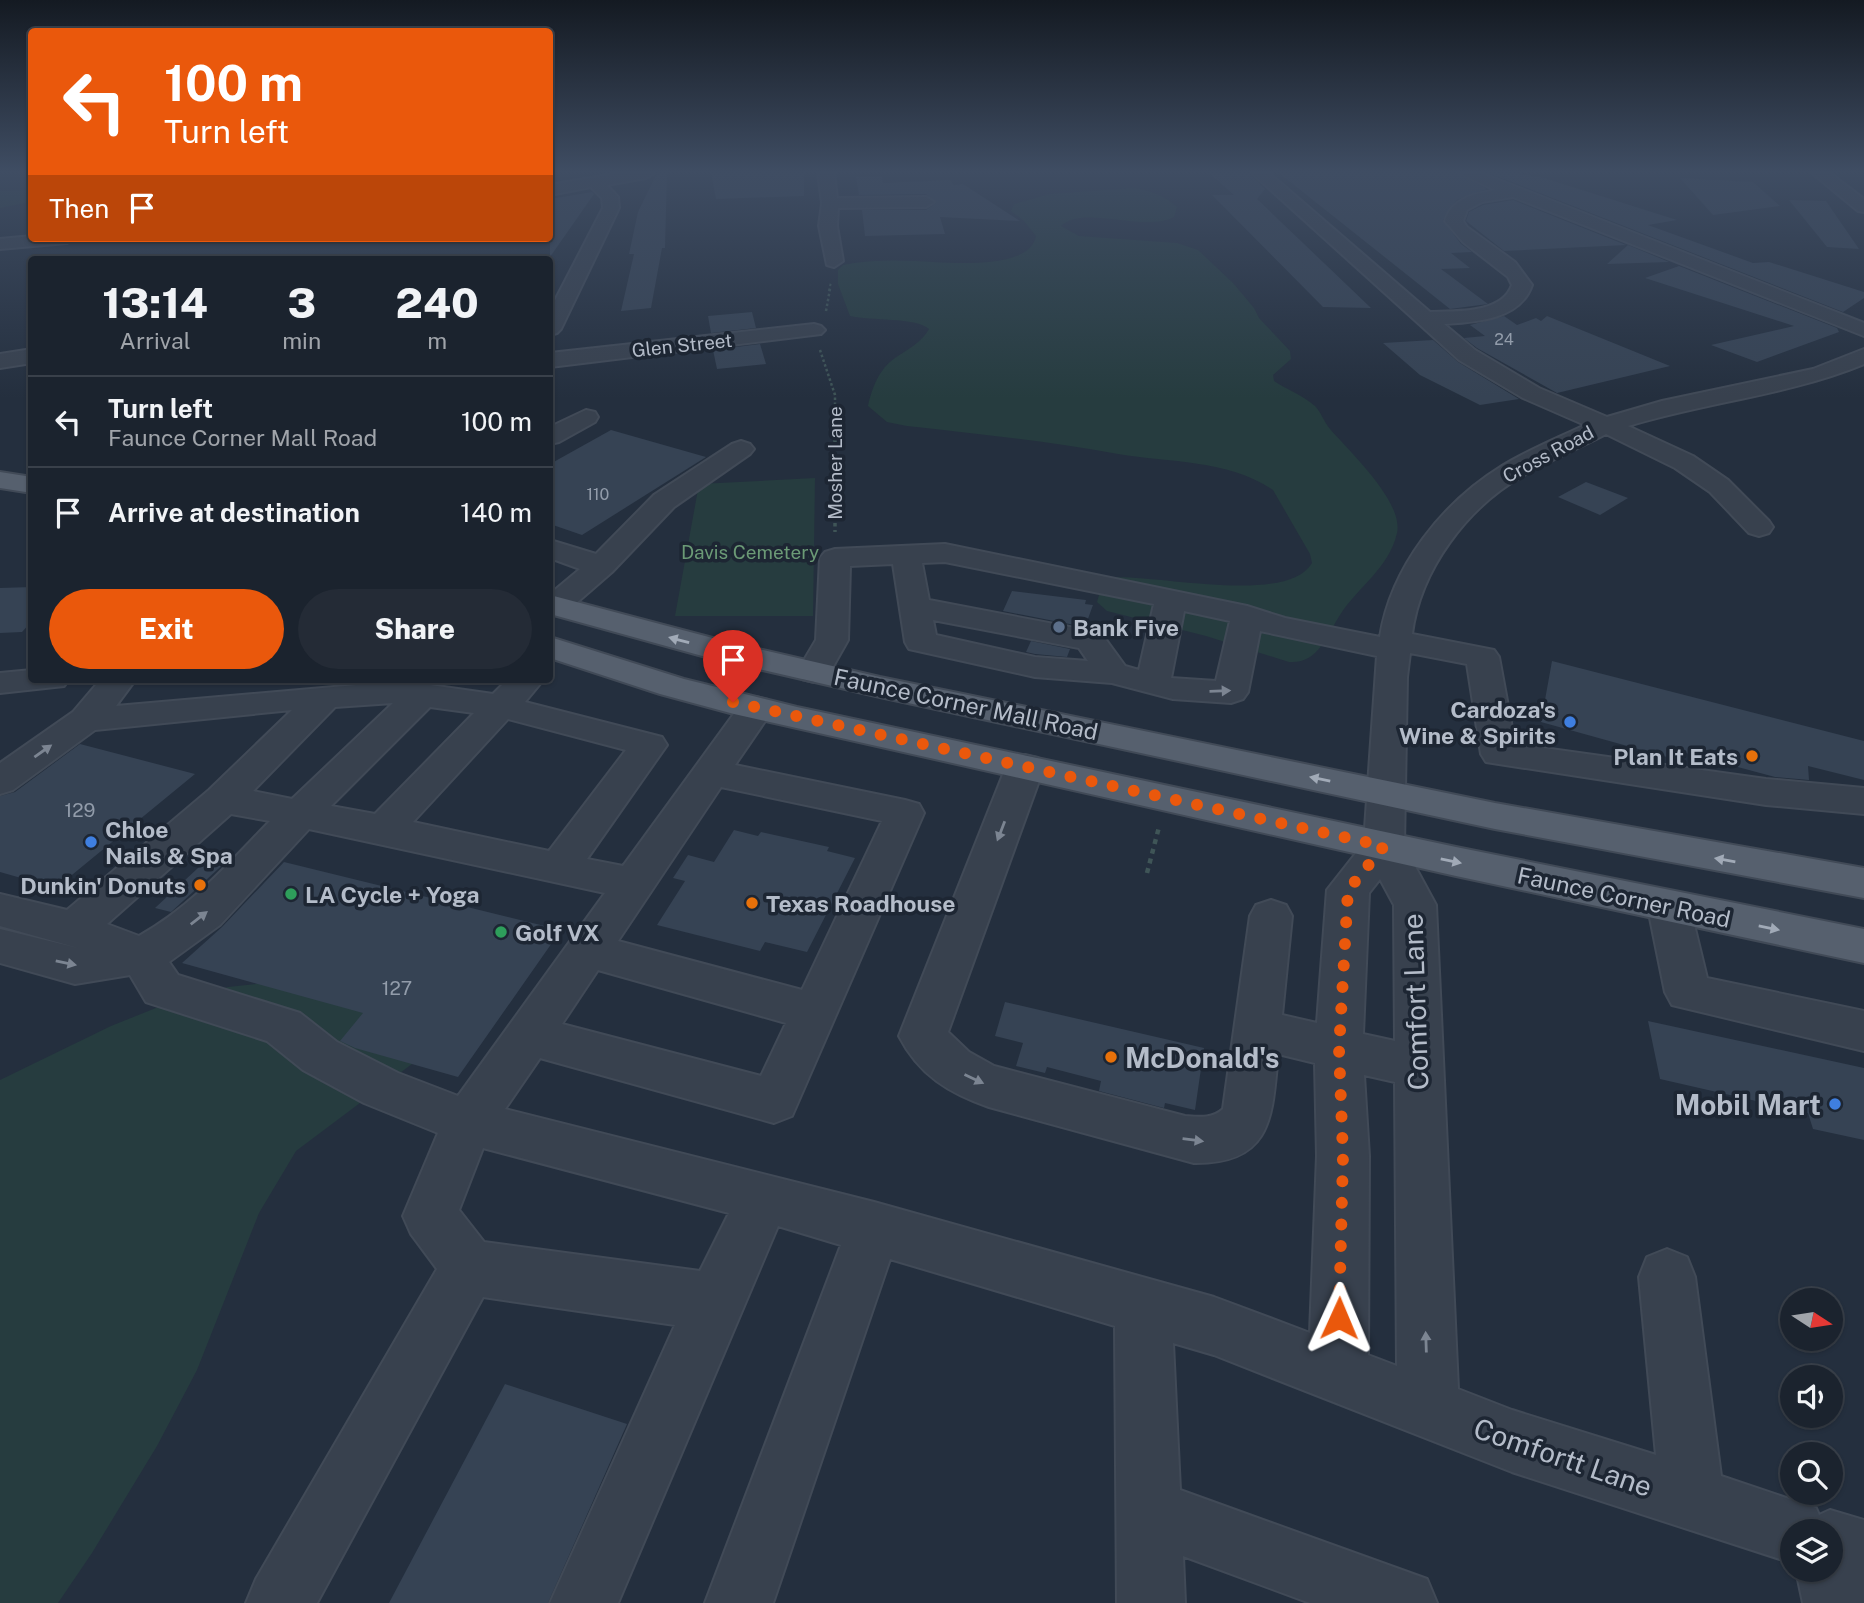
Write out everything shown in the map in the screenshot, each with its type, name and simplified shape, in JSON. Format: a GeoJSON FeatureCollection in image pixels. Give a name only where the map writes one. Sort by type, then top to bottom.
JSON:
{"type":"FeatureCollection","features":[{"type":"Feature","properties":{"kind":"main road"},"geometry":{"type":"LineString","coordinates":[[0,480],[28,484]]}},
{"type":"Feature","properties":{"kind":"main road","name":"Faunce Corner Mall Road"},"geometry":{"type":"LineString","coordinates":[[553,605],[718,650],[814,672],[1386,793]]}},
{"type":"Feature","properties":{"kind":"main road","name":"Faunce Corner Mall Road"},"geometry":{"type":"LineString","coordinates":[[553,651],[756,708],[1384,846]]}},
{"type":"Feature","properties":{"kind":"main road"},"geometry":{"type":"LineString","coordinates":[[1386,793],[1637,844],[1864,883]]}},
{"type":"Feature","properties":{"kind":"main road","name":"Faunce Corner Road"},"geometry":{"type":"LineString","coordinates":[[1384,846],[1670,908],[1864,946]]}},
{"type":"Feature","properties":{"kind":"street"},"geometry":{"type":"LineString","coordinates":[[553,323],[591,248]]}},
{"type":"Feature","properties":{"kind":"street"},"geometry":{"type":"LineString","coordinates":[[832,248],[834,261]]}},
{"type":"Feature","properties":{"kind":"street"},"geometry":{"type":"LineString","coordinates":[[1345,248],[1453,344],[1504,379],[1665,452],[1703,474],[1734,499],[1759,527]]}},
{"type":"Feature","properties":{"kind":"street"},"geometry":{"type":"LineString","coordinates":[[1424,318],[1491,312],[1520,296],[1522,285],[1516,275],[1481,248]]}},
{"type":"Feature","properties":{"kind":"street"},"geometry":{"type":"LineString","coordinates":[[1654,248],[1864,330]]}},
{"type":"Feature","properties":{"kind":"street","name":"Glen Street"},"geometry":{"type":"LineString","coordinates":[[553,360],[814,330]]}},
{"type":"Feature","properties":{"kind":"street","name":"Cross Road"},"geometry":{"type":"LineString","coordinates":[[1384,846],[1396,634],[1416,571],[1443,533],[1475,499],[1532,459],[1605,425],[1662,408],[1820,374],[1864,356]]}},
{"type":"Feature","properties":{"kind":"street"},"geometry":{"type":"LineString","coordinates":[[0,361],[28,357]]}},
{"type":"Feature","properties":{"kind":"street"},"geometry":{"type":"LineString","coordinates":[[0,379],[28,376]]}},
{"type":"Feature","properties":{"kind":"street"},"geometry":{"type":"LineString","coordinates":[[553,435],[586,417]]}},
{"type":"Feature","properties":{"kind":"street"},"geometry":{"type":"LineString","coordinates":[[553,604],[601,566],[664,501],[741,449]]}},
{"type":"Feature","properties":{"kind":"street"},"geometry":{"type":"LineString","coordinates":[[553,550],[601,566]]}},
{"type":"Feature","properties":{"kind":"street"},"geometry":{"type":"LineString","coordinates":[[814,672],[832,640],[835,558],[944,553],[1247,614],[1277,626],[1396,634],[1482,657],[1499,754],[1766,792],[1864,801]]}},
{"type":"Feature","properties":{"kind":"street"},"geometry":{"type":"LineString","coordinates":[[906,555],[917,619],[1173,689],[1231,692],[1247,614]]}},
{"type":"Feature","properties":{"kind":"street"},"geometry":{"type":"LineString","coordinates":[[1153,684],[1171,599]]}},
{"type":"Feature","properties":{"kind":"street"},"geometry":{"type":"LineString","coordinates":[[0,683],[28,681]]}},
{"type":"Feature","properties":{"kind":"street"},"geometry":{"type":"LineString","coordinates":[[0,781],[86,720],[116,683]]}},
{"type":"Feature","properties":{"kind":"street"},"geometry":{"type":"LineString","coordinates":[[383,829],[523,683]]}},
{"type":"Feature","properties":{"kind":"street"},"geometry":{"type":"LineString","coordinates":[[86,720],[402,692],[500,706],[649,745],[559,867]]}},
{"type":"Feature","properties":{"kind":"street"},"geometry":{"type":"LineString","coordinates":[[0,946],[75,966],[142,956],[205,914],[300,814],[422,695]]}},
{"type":"Feature","properties":{"kind":"street"},"geometry":{"type":"LineString","coordinates":[[74,928],[223,799],[326,697]]}},
{"type":"Feature","properties":{"kind":"street"},"geometry":{"type":"LineString","coordinates":[[715,1302],[469,1268],[430,1216],[468,1122],[756,708]]}},
{"type":"Feature","properties":{"kind":"street"},"geometry":{"type":"LineString","coordinates":[[1025,767],[923,1036],[938,1057],[969,1079],[1202,1141],[1229,1136],[1242,1125],[1247,1115],[1271,916]]}},
{"type":"Feature","properties":{"kind":"street"},"geometry":{"type":"LineString","coordinates":[[529,1035],[774,1101],[905,813],[710,772]]}},
{"type":"Feature","properties":{"kind":"street"},"geometry":{"type":"LineString","coordinates":[[223,799],[383,829],[634,884]]}},
{"type":"Feature","properties":{"kind":"street"},"geometry":{"type":"LineString","coordinates":[[1338,1372],[1343,1156],[1339,1049],[1348,890],[1384,846]]}},
{"type":"Feature","properties":{"kind":"street","name":"Comfort Lane"},"geometry":{"type":"LineString","coordinates":[[1384,846],[1415,905],[1428,1410]]}},
{"type":"Feature","properties":{"kind":"street"},"geometry":{"type":"LineString","coordinates":[[1670,908],[1688,992],[1864,1031]]}},
{"type":"Feature","properties":{"kind":"street"},"geometry":{"type":"LineString","coordinates":[[0,910],[74,928],[142,956]]}},
{"type":"Feature","properties":{"kind":"street"},"geometry":{"type":"LineString","coordinates":[[588,950],[814,1012]]}},
{"type":"Feature","properties":{"kind":"street","name":"Comfortt Lane"},"geometry":{"type":"LineString","coordinates":[[142,956],[162,989],[283,1027],[320,1056],[381,1088],[468,1122],[764,1197],[1214,1326],[1338,1372],[1428,1410],[1573,1462],[1780,1527]]}},
{"type":"Feature","properties":{"kind":"street"},"geometry":{"type":"LineString","coordinates":[[1258,1029],[1418,1068]]}},
{"type":"Feature","properties":{"kind":"street"},"geometry":{"type":"LineString","coordinates":[[583,1603],[764,1197]]}},
{"type":"Feature","properties":{"kind":"street"},"geometry":{"type":"LineString","coordinates":[[739,1603],[874,1228]]}},
{"type":"Feature","properties":{"kind":"street"},"geometry":{"type":"LineString","coordinates":[[280,1603],[469,1268]]}},
{"type":"Feature","properties":{"kind":"street"},"geometry":{"type":"LineString","coordinates":[[1667,1277],[1692,1500]]}},
{"type":"Feature","properties":{"kind":"street"},"geometry":{"type":"LineString","coordinates":[[1143,1306],[1151,1603]]}},
{"type":"Feature","properties":{"kind":"street"},"geometry":{"type":"LineString","coordinates":[[1148,1511],[1403,1603]]}},
{"type":"Feature","properties":{"kind":"street"},"geometry":{"type":"LineString","coordinates":[[1843,1547],[1864,1553]]}},
{"type":"Feature","properties":{"kind":"street"},"geometry":{"type":"LineString","coordinates":[[1832,1582],[1837,1603]]}},
{"type":"Feature","properties":{"kind":"path"},"geometry":{"type":"LineString","coordinates":[[814,330],[829,306],[834,261]]}},
{"type":"Feature","properties":{"kind":"path","name":"Mosher Lane"},"geometry":{"type":"LineString","coordinates":[[814,330],[835,396],[835,558]]}},
{"type":"Feature","properties":{"kind":"path"},"geometry":{"type":"LineString","coordinates":[[1147,873],[1159,827]]}},
{"type":"Feature","properties":{"kind":"green space"},"geometry":{"type":"Polygon","coordinates":[[[1029,248],[1191,248],[1198,250],[1233,283],[1259,318],[1290,351],[1291,359],[1273,375],[1274,381],[1315,406],[1330,429],[1384,492],[1397,521],[1397,533],[1387,557],[1347,605],[1314,654],[1307,659],[1289,662],[1206,636],[1107,611],[1097,602],[1104,578],[1247,585],[1275,583],[1297,576],[1312,563],[1310,554],[1273,490],[1255,480],[1217,467],[887,422],[868,406],[880,373],[895,358],[918,342],[929,329],[914,323],[850,316],[838,284],[838,270],[843,265],[861,262],[964,263],[1002,260],[1029,248]]]}},
{"type":"Feature","properties":{"kind":"green space","name":"Davis Cemetery"},"geometry":{"type":"Polygon","coordinates":[[[815,478],[813,616],[675,616],[699,484],[815,478]]]}},
{"type":"Feature","properties":{"kind":"green space"},"geometry":{"type":"Polygon","coordinates":[[[341,968],[420,1058],[296,1151],[259,1213],[197,1370],[157,1446],[58,1603],[0,1603],[0,1080],[111,1026],[171,1002],[228,987],[275,982],[341,968]]]}},
{"type":"Feature","properties":{"kind":"building"},"geometry":{"type":"Polygon","coordinates":[[[630,248],[665,248],[662,248],[651,308],[621,311],[634,254],[629,254],[630,248]]]}},
{"type":"Feature","properties":{"kind":"building"},"geometry":{"type":"Polygon","coordinates":[[[1264,248],[1308,248],[1371,308],[1323,307],[1264,248]]]}},
{"type":"Feature","properties":{"kind":"building"},"geometry":{"type":"Polygon","coordinates":[[[1373,248],[1466,248],[1472,252],[1451,253],[1470,268],[1441,269],[1488,304],[1450,309],[1373,248]]]}},
{"type":"Feature","properties":{"kind":"building"},"geometry":{"type":"Polygon","coordinates":[[[1500,248],[1569,248],[1504,251],[1500,248]]]}},
{"type":"Feature","properties":{"kind":"building"},"geometry":{"type":"Polygon","coordinates":[[[1625,248],[1635,248],[1669,262],[1607,264],[1625,248]]]}},
{"type":"Feature","properties":{"kind":"building"},"geometry":{"type":"Polygon","coordinates":[[[1680,248],[1711,248],[1753,263],[1769,262],[1864,292],[1864,298],[1843,312],[1680,248]]]}},
{"type":"Feature","properties":{"kind":"building"},"geometry":{"type":"Polygon","coordinates":[[[1679,266],[1837,328],[1839,332],[1757,362],[1711,345],[1794,326],[1645,278],[1679,266]]]}},
{"type":"Feature","properties":{"kind":"building"},"geometry":{"type":"Polygon","coordinates":[[[752,312],[756,328],[711,333],[708,316],[752,312]]]}},
{"type":"Feature","properties":{"kind":"building"},"geometry":{"type":"Polygon","coordinates":[[[1504,316],[1517,325],[1536,318],[1541,321],[1547,316],[1670,366],[1557,393],[1464,338],[1485,336],[1470,325],[1504,316]]]}},
{"type":"Feature","properties":{"kind":"building"},"geometry":{"type":"Polygon","coordinates":[[[1433,340],[1458,362],[1519,399],[1480,405],[1420,375],[1383,343],[1433,340]]]}},
{"type":"Feature","properties":{"kind":"building"},"geometry":{"type":"Polygon","coordinates":[[[760,344],[766,364],[717,369],[713,350],[760,344]]]}},
{"type":"Feature","properties":{"kind":"building"},"geometry":{"type":"Polygon","coordinates":[[[611,430],[706,457],[582,535],[553,525],[553,462],[611,430]]]}},
{"type":"Feature","properties":{"kind":"building"},"geometry":{"type":"Polygon","coordinates":[[[1586,482],[1628,498],[1600,515],[1558,497],[1586,482]]]}},
{"type":"Feature","properties":{"kind":"building"},"geometry":{"type":"Polygon","coordinates":[[[28,587],[28,625],[22,632],[0,633],[0,588],[28,587]]]}},
{"type":"Feature","properties":{"kind":"building"},"geometry":{"type":"Polygon","coordinates":[[[1012,591],[1086,600],[1085,604],[1093,605],[1085,627],[1003,611],[1012,591]]]}},
{"type":"Feature","properties":{"kind":"building"},"geometry":{"type":"Polygon","coordinates":[[[1031,641],[1070,649],[1067,657],[1026,652],[1031,641]]]}},
{"type":"Feature","properties":{"kind":"building"},"geometry":{"type":"Polygon","coordinates":[[[1552,661],[1864,741],[1864,780],[1808,766],[1809,780],[1775,777],[1667,748],[1667,757],[1541,722],[1552,661]]]}},
{"type":"Feature","properties":{"kind":"building"},"geometry":{"type":"Polygon","coordinates":[[[80,744],[195,774],[56,888],[0,872],[0,796],[15,792],[80,744]]]}},
{"type":"Feature","properties":{"kind":"building","name":"Texas Roadhouse"},"geometry":{"type":"Polygon","coordinates":[[[734,830],[758,836],[761,832],[829,847],[827,851],[855,858],[807,952],[765,942],[760,951],[657,925],[685,881],[673,878],[688,855],[714,862],[734,830]]]}},
{"type":"Feature","properties":{"kind":"building"},"geometry":{"type":"Polygon","coordinates":[[[212,855],[229,859],[171,912],[155,908],[212,855]]]}},
{"type":"Feature","properties":{"kind":"building"},"geometry":{"type":"Polygon","coordinates":[[[284,862],[561,930],[458,1077],[355,1048],[340,1041],[363,1013],[182,963],[222,927],[284,862]]]}},
{"type":"Feature","properties":{"kind":"building","name":"McDonald's"},"geometry":{"type":"Polygon","coordinates":[[[1005,1002],[1204,1048],[1195,1110],[1165,1103],[1164,1108],[1099,1091],[1101,1081],[1047,1067],[1045,1073],[1016,1066],[1023,1043],[995,1036],[1005,1002]]]}},
{"type":"Feature","properties":{"kind":"building"},"geometry":{"type":"Polygon","coordinates":[[[1648,1021],[1864,1068],[1864,1140],[1813,1129],[1808,1113],[1660,1079],[1648,1021]]]}},
{"type":"Feature","properties":{"kind":"building"},"geometry":{"type":"Polygon","coordinates":[[[505,1384],[627,1424],[548,1603],[389,1603],[505,1384]]]}},
{"type":"Feature","properties":{"kind":"place","name":"Bank Five"},"geometry":{"type":"Point","coordinates":[1059,627]}},
{"type":"Feature","properties":{"kind":"place","name":"Cardoza's Wine & Spirits"},"geometry":{"type":"Point","coordinates":[1570,722]}},
{"type":"Feature","properties":{"kind":"place","name":"Plan It Eats"},"geometry":{"type":"Point","coordinates":[1752,756]}},
{"type":"Feature","properties":{"kind":"place","name":"Chloe Nails & Spa"},"geometry":{"type":"Point","coordinates":[91,842]}},
{"type":"Feature","properties":{"kind":"place","name":"Dunkin' Donuts"},"geometry":{"type":"Point","coordinates":[200,885]}},
{"type":"Feature","properties":{"kind":"place","name":"LA Cycle + Yoga"},"geometry":{"type":"Point","coordinates":[291,894]}},
{"type":"Feature","properties":{"kind":"place","name":"Texas Roadhouse"},"geometry":{"type":"Point","coordinates":[752,903]}},
{"type":"Feature","properties":{"kind":"place","name":"Golf VX"},"geometry":{"type":"Point","coordinates":[501,932]}},
{"type":"Feature","properties":{"kind":"place","name":"McDonald's"},"geometry":{"type":"Point","coordinates":[1111,1057]}},
{"type":"Feature","properties":{"kind":"place","name":"Mobil Mart"},"geometry":{"type":"Point","coordinates":[1835,1104]}},
{"type":"Feature","properties":{"kind":"route"},"geometry":{"type":"LineString","coordinates":[[733,702],[1384,846],[1348,890],[1339,1049],[1343,1156],[1339,1318]]}}]}
